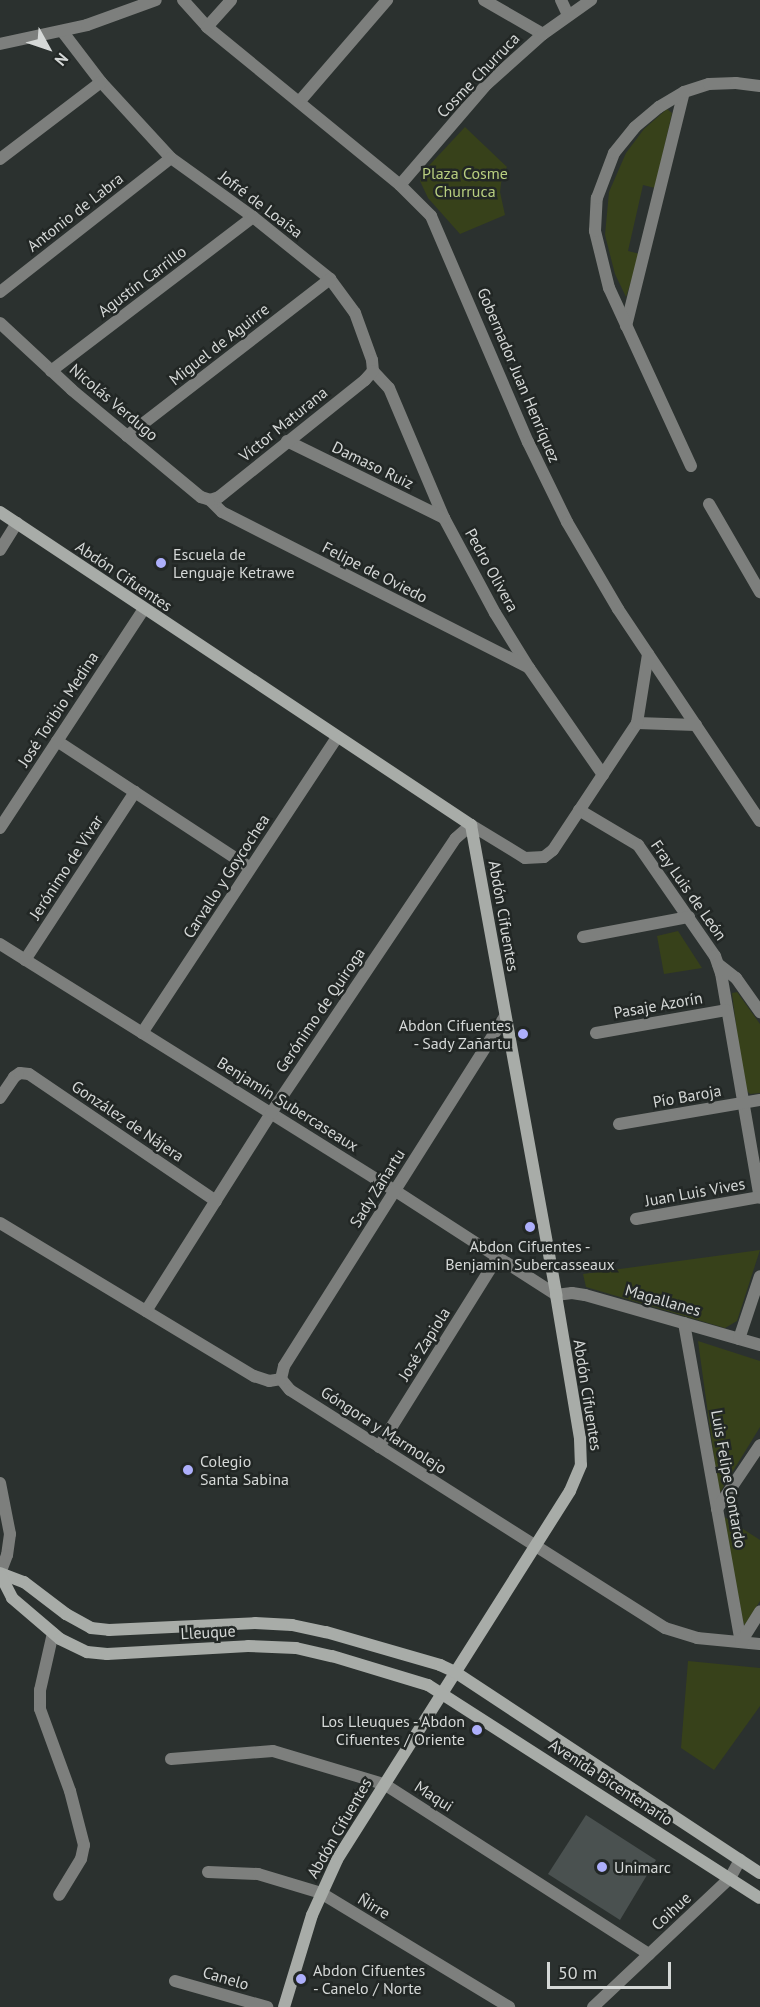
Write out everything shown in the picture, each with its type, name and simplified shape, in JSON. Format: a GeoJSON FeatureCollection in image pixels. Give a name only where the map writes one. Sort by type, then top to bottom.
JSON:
{"type":"FeatureCollection","features":[{"type":"Feature","properties":{"kind":"street"},"geometry":{"type":"LineString","coordinates":[[0,44],[110,18],[156,0]]}},
{"type":"Feature","properties":{"kind":"street","name":"Gobernador Juan Henríquez"},"geometry":{"type":"LineString","coordinates":[[183,0],[207,27],[424,206],[437,225],[545,479],[590,564],[760,821]]}},
{"type":"Feature","properties":{"kind":"street"},"geometry":{"type":"LineString","coordinates":[[207,27],[231,0]]}},
{"type":"Feature","properties":{"kind":"street"},"geometry":{"type":"LineString","coordinates":[[299,102],[387,0]]}},
{"type":"Feature","properties":{"kind":"street"},"geometry":{"type":"LineString","coordinates":[[483,0],[543,34]]}},
{"type":"Feature","properties":{"kind":"street"},"geometry":{"type":"LineString","coordinates":[[561,0],[568,15]]}},
{"type":"Feature","properties":{"kind":"street","name":"Cosme Churruca"},"geometry":{"type":"LineString","coordinates":[[400,185],[487,84],[543,34],[591,0]]}},
{"type":"Feature","properties":{"kind":"street","name":"Jofré de Loaísa"},"geometry":{"type":"LineString","coordinates":[[62,31],[101,82],[171,158],[253,217],[330,279],[355,313],[372,360],[373,371]]}},
{"type":"Feature","properties":{"kind":"street"},"geometry":{"type":"LineString","coordinates":[[0,159],[101,82]]}},
{"type":"Feature","properties":{"kind":"street"},"geometry":{"type":"LineString","coordinates":[[691,466],[609,288],[595,231],[597,198],[607,167],[624,140],[647,116],[684,92],[722,83],[760,86]]}},
{"type":"Feature","properties":{"kind":"street"},"geometry":{"type":"LineString","coordinates":[[627,326],[684,92]]}},
{"type":"Feature","properties":{"kind":"street","name":"Antonio de Labra"},"geometry":{"type":"LineString","coordinates":[[0,292],[171,158]]}},
{"type":"Feature","properties":{"kind":"street","name":"Agustín Carrillo"},"geometry":{"type":"LineString","coordinates":[[51,371],[253,217]]}},
{"type":"Feature","properties":{"kind":"street","name":"Miguel de Aguirre"},"geometry":{"type":"LineString","coordinates":[[127,436],[330,279]]}},
{"type":"Feature","properties":{"kind":"street","name":"Nicolás Verdugo"},"geometry":{"type":"LineString","coordinates":[[0,323],[51,371],[127,436],[201,497],[210,500]]}},
{"type":"Feature","properties":{"kind":"street","name":"Víctor Maturana"},"geometry":{"type":"LineString","coordinates":[[210,500],[219,497],[365,380],[373,371]]}},
{"type":"Feature","properties":{"kind":"street","name":"Pedro Olivera"},"geometry":{"type":"LineString","coordinates":[[373,371],[383,380],[393,396],[444,518],[529,668],[603,775]]}},
{"type":"Feature","properties":{"kind":"street","name":"Damaso Ruiz"},"geometry":{"type":"LineString","coordinates":[[287,441],[444,518]]}},
{"type":"Feature","properties":{"kind":"street","name":"Felipe de Oviedo"},"geometry":{"type":"LineString","coordinates":[[210,500],[222,512],[529,668]]}},
{"type":"Feature","properties":{"kind":"street"},"geometry":{"type":"LineString","coordinates":[[710,504],[760,591]]}},
{"type":"Feature","properties":{"kind":"street","name":"Abdón Cifuentes"},"geometry":{"type":"LineString","coordinates":[[0,512],[337,737],[525,858],[538,859],[553,850],[637,723],[648,654]]}},
{"type":"Feature","properties":{"kind":"street"},"geometry":{"type":"LineString","coordinates":[[0,550],[17,523]]}},
{"type":"Feature","properties":{"kind":"street","name":"José Toribio Medina"},"geometry":{"type":"LineString","coordinates":[[0,828],[144,609]]}},
{"type":"Feature","properties":{"kind":"street"},"geometry":{"type":"LineString","coordinates":[[637,723],[696,725]]}},
{"type":"Feature","properties":{"kind":"street","name":"Carvallo y Goycochea"},"geometry":{"type":"LineString","coordinates":[[142,1033],[337,737]]}},
{"type":"Feature","properties":{"kind":"street"},"geometry":{"type":"LineString","coordinates":[[57,741],[250,868]]}},
{"type":"Feature","properties":{"kind":"street","name":"Jerónimo de Vivar"},"geometry":{"type":"LineString","coordinates":[[25,960],[135,792]]}},
{"type":"Feature","properties":{"kind":"street","name":"Fray Luis de León"},"geometry":{"type":"LineString","coordinates":[[579,810],[638,845],[689,917],[718,964],[760,1197]]}},
{"type":"Feature","properties":{"kind":"street","name":"Abdón Cifuentes"},"geometry":{"type":"LineString","coordinates":[[284,2007],[321,1893],[348,1841],[536,1546],[570,1491],[581,1465],[580,1439],[556,1295],[471,825]]}},
{"type":"Feature","properties":{"kind":"street","name":"Gerónimo de Quiroga"},"geometry":{"type":"LineString","coordinates":[[146,1311],[271,1113],[444,853],[471,825]]}},
{"type":"Feature","properties":{"kind":"street"},"geometry":{"type":"LineString","coordinates":[[583,937],[689,917]]}},
{"type":"Feature","properties":{"kind":"street","name":"Benjamín Subercaseaux"},"geometry":{"type":"LineString","coordinates":[[0,944],[556,1295]]}},
{"type":"Feature","properties":{"kind":"street"},"geometry":{"type":"LineString","coordinates":[[718,964],[736,978],[760,1012]]}},
{"type":"Feature","properties":{"kind":"street","name":"Pasaje Azorín"},"geometry":{"type":"LineString","coordinates":[[596,1033],[726,1010]]}},
{"type":"Feature","properties":{"kind":"street","name":"Sady Zañartu"},"geometry":{"type":"LineString","coordinates":[[281,1378],[284,1366],[505,1017]]}},
{"type":"Feature","properties":{"kind":"street","name":"González de Nájera"},"geometry":{"type":"LineString","coordinates":[[0,1098],[14,1077],[20,1073],[32,1076],[216,1201]]}},
{"type":"Feature","properties":{"kind":"street","name":"Pío Baroja"},"geometry":{"type":"LineString","coordinates":[[619,1124],[760,1100]]}},
{"type":"Feature","properties":{"kind":"street","name":"Juan Luis Vives"},"geometry":{"type":"LineString","coordinates":[[636,1219],[760,1197]]}},
{"type":"Feature","properties":{"kind":"street"},"geometry":{"type":"LineString","coordinates":[[0,1223],[254,1376],[269,1381],[281,1378]]}},
{"type":"Feature","properties":{"kind":"street","name":"José Zapiola"},"geometry":{"type":"LineString","coordinates":[[379,1447],[497,1258]]}},
{"type":"Feature","properties":{"kind":"street"},"geometry":{"type":"LineString","coordinates":[[739,1339],[760,1276]]}},
{"type":"Feature","properties":{"kind":"street","name":"Magallanes"},"geometry":{"type":"LineString","coordinates":[[556,1295],[572,1293],[585,1295],[760,1345]]}},
{"type":"Feature","properties":{"kind":"street","name":"Luis Felipe Contardo"},"geometry":{"type":"LineString","coordinates":[[684,1323],[741,1642]]}},
{"type":"Feature","properties":{"kind":"street","name":"Góngora y Marmolejo"},"geometry":{"type":"LineString","coordinates":[[281,1378],[290,1390],[665,1628],[697,1638],[760,1644]]}},
{"type":"Feature","properties":{"kind":"street"},"geometry":{"type":"LineString","coordinates":[[717,1509],[760,1445]]}},
{"type":"Feature","properties":{"kind":"street"},"geometry":{"type":"LineString","coordinates":[[0,1483],[10,1534],[7,1554],[0,1573]]}},
{"type":"Feature","properties":{"kind":"street","name":"Lleuque"},"geometry":{"type":"LineString","coordinates":[[0,1573],[24,1582],[71,1618],[100,1630],[255,1623],[299,1626],[413,1656],[456,1672]]}},
{"type":"Feature","properties":{"kind":"street","name":"Lleuque"},"geometry":{"type":"LineString","coordinates":[[0,1573],[12,1598],[53,1633],[69,1645],[97,1653],[248,1646],[296,1648],[417,1682],[443,1693]]}},
{"type":"Feature","properties":{"kind":"street"},"geometry":{"type":"LineString","coordinates":[[741,1642],[760,1612]]}},
{"type":"Feature","properties":{"kind":"street"},"geometry":{"type":"LineString","coordinates":[[296,1648],[299,1626]]}},
{"type":"Feature","properties":{"kind":"street"},"geometry":{"type":"LineString","coordinates":[[53,1633],[40,1690],[40,1709],[70,1791],[84,1845],[81,1859],[59,1895]]}},
{"type":"Feature","properties":{"kind":"street","name":"Avenida Bicentenario"},"geometry":{"type":"LineString","coordinates":[[456,1672],[760,1873]]}},
{"type":"Feature","properties":{"kind":"street","name":"Avenida Bicentenario"},"geometry":{"type":"LineString","coordinates":[[443,1693],[760,1898]]}},
{"type":"Feature","properties":{"kind":"street","name":"Maqui"},"geometry":{"type":"LineString","coordinates":[[171,1760],[273,1752],[384,1784],[649,1954]]}},
{"type":"Feature","properties":{"kind":"street","name":"Coihue"},"geometry":{"type":"LineString","coordinates":[[593,2007],[730,1878],[740,1860]]}},
{"type":"Feature","properties":{"kind":"street","name":"Ñirre"},"geometry":{"type":"LineString","coordinates":[[208,1872],[258,1874],[321,1893],[509,2007]]}},
{"type":"Feature","properties":{"kind":"street","name":"Canelo"},"geometry":{"type":"LineString","coordinates":[[175,1981],[267,2007]]}},
{"type":"Feature","properties":{"kind":"green space"},"geometry":{"type":"Polygon","coordinates":[[[667,109],[672,113],[655,188],[643,185],[628,251],[640,254],[626,297],[615,274],[605,235],[609,192],[626,153],[644,129],[667,109]]]}},
{"type":"Feature","properties":{"kind":"green space","name":"Plaza Cosme Churruca"},"geometry":{"type":"Polygon","coordinates":[[[465,127],[507,167],[502,176],[500,192],[505,215],[460,234],[428,198],[420,181],[423,172],[465,127]]]}},
{"type":"Feature","properties":{"kind":"green space"},"geometry":{"type":"Polygon","coordinates":[[[678,931],[702,968],[664,974],[657,936],[678,931]]]}},
{"type":"Feature","properties":{"kind":"green space"},"geometry":{"type":"Polygon","coordinates":[[[737,992],[760,1024],[760,1093],[750,1094],[744,1088],[732,993],[737,992]]]}},
{"type":"Feature","properties":{"kind":"green space"},"geometry":{"type":"Polygon","coordinates":[[[760,1250],[737,1321],[725,1328],[586,1287],[583,1274],[760,1250]]]}},
{"type":"Feature","properties":{"kind":"green space"},"geometry":{"type":"Polygon","coordinates":[[[698,1341],[760,1361],[760,1427],[719,1494],[698,1341]]]}},
{"type":"Feature","properties":{"kind":"green space"},"geometry":{"type":"Polygon","coordinates":[[[723,1516],[760,1540],[760,1601],[744,1626],[723,1516]]]}},
{"type":"Feature","properties":{"kind":"green space"},"geometry":{"type":"Polygon","coordinates":[[[688,1661],[760,1668],[760,1706],[714,1770],[681,1748],[688,1661]]]}},
{"type":"Feature","properties":{"kind":"building","name":"Unimarc"},"geometry":{"type":"Polygon","coordinates":[[[586,1815],[656,1860],[620,1920],[548,1874],[586,1815]]]}},
{"type":"Feature","properties":{"kind":"place","name":"Escuela de Lenguaje Ketrawe"},"geometry":{"type":"Point","coordinates":[161,563]}},
{"type":"Feature","properties":{"kind":"place","name":"Abdon Cifuentes - Sady Zañartu"},"geometry":{"type":"Point","coordinates":[523,1034]}},
{"type":"Feature","properties":{"kind":"place","name":"Abdon Cifuentes - Benjamin Subercasseaux"},"geometry":{"type":"Point","coordinates":[530,1227]}},
{"type":"Feature","properties":{"kind":"place","name":"Colegio Santa Sabina"},"geometry":{"type":"Point","coordinates":[188,1470]}},
{"type":"Feature","properties":{"kind":"place","name":"Los Lleuques - Abdon Cifuentes / Oriente"},"geometry":{"type":"Point","coordinates":[477,1730]}},
{"type":"Feature","properties":{"kind":"place","name":"Unimarc"},"geometry":{"type":"Point","coordinates":[602,1867]}},
{"type":"Feature","properties":{"kind":"place","name":"Abdon Cifuentes - Canelo / Norte"},"geometry":{"type":"Point","coordinates":[301,1979]}}]}
